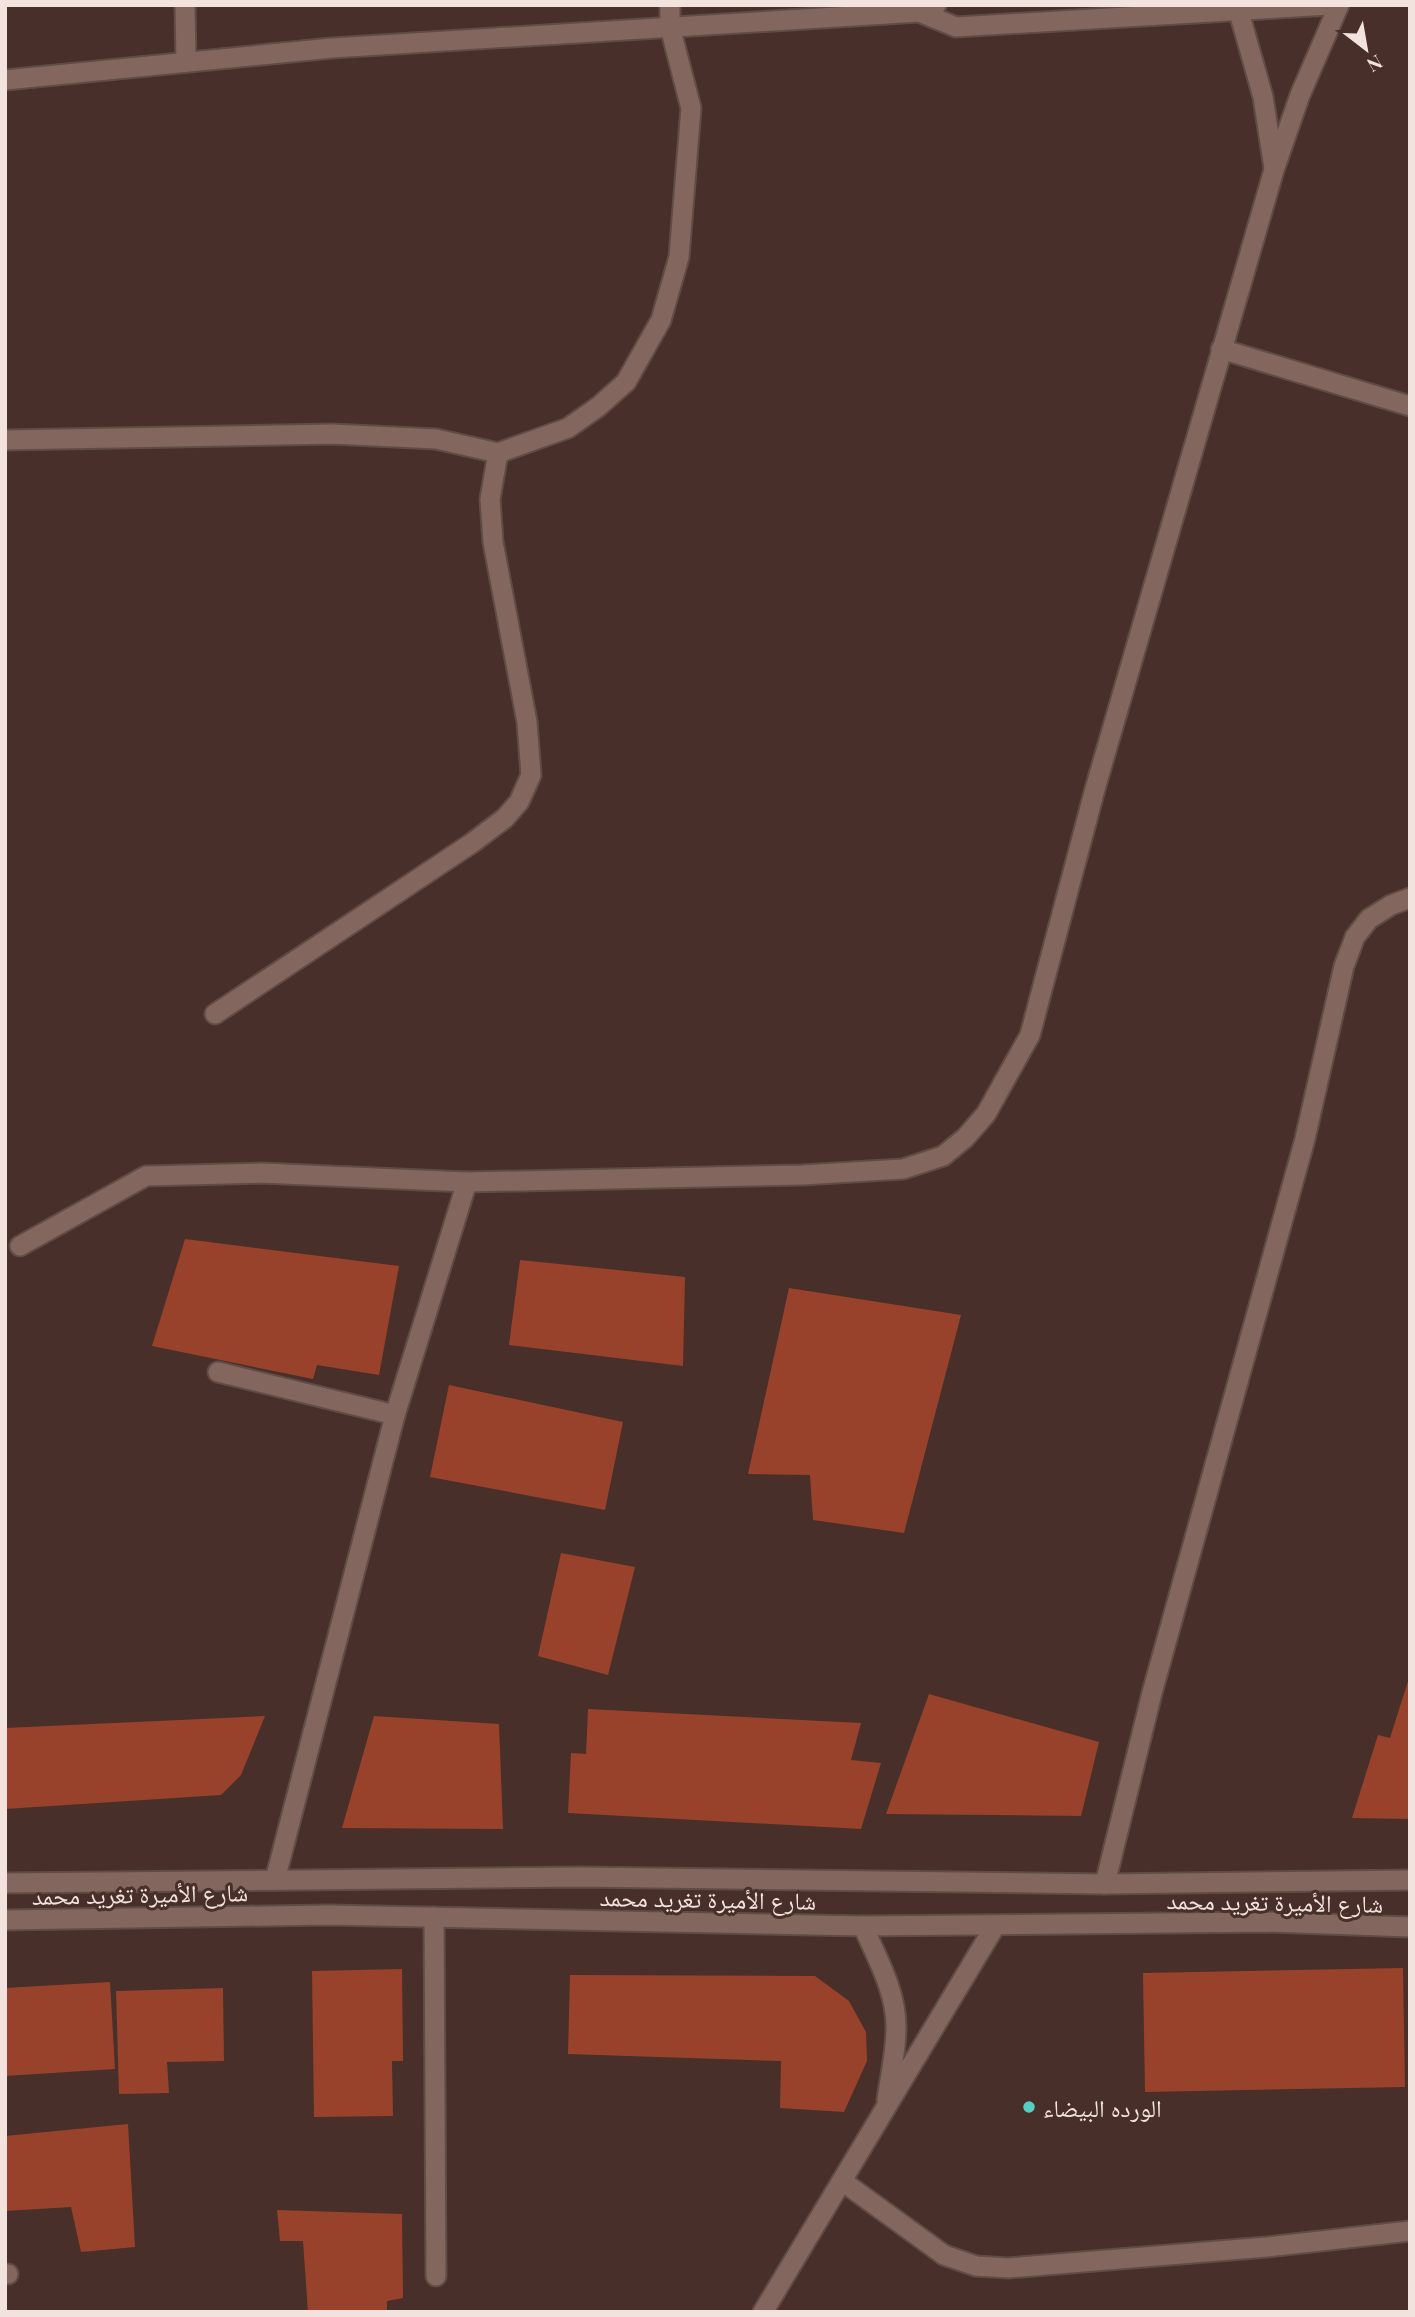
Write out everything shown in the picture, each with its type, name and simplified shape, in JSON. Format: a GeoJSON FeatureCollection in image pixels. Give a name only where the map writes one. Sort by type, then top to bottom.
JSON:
{"type":"FeatureCollection","features":[{"type":"Feature","properties":{"kind":"street"},"geometry":{"type":"LineString","coordinates":[[186,5],[186,61]]}},
{"type":"Feature","properties":{"kind":"street"},"geometry":{"type":"LineString","coordinates":[[5,440],[332,434],[436,439],[498,453],[568,428],[598,407],[626,382],[661,320],[679,257],[691,108],[670,27],[670,5]]}},
{"type":"Feature","properties":{"kind":"street"},"geometry":{"type":"LineString","coordinates":[[5,80],[332,48],[927,9],[956,27],[1238,8],[1329,5]]}},
{"type":"Feature","properties":{"kind":"street"},"geometry":{"type":"LineString","coordinates":[[20,1246],[146,1176],[261,1173],[467,1182],[802,1175],[903,1169],[943,1156],[965,1138],[986,1114],[1030,1035],[1095,789],[1274,170],[1300,94],[1339,5]]}},
{"type":"Feature","properties":{"kind":"street"},"geometry":{"type":"LineString","coordinates":[[1238,8],[1263,97],[1274,170]]}},
{"type":"Feature","properties":{"kind":"street"},"geometry":{"type":"LineString","coordinates":[[1221,349],[1410,406]]}},
{"type":"Feature","properties":{"kind":"street"},"geometry":{"type":"LineString","coordinates":[[215,1014],[472,843],[505,818],[519,802],[531,775],[527,722],[493,542],[491,499],[498,453]]}},
{"type":"Feature","properties":{"kind":"street"},"geometry":{"type":"LineString","coordinates":[[1105,1884],[1152,1693],[1305,1139],[1344,966],[1355,937],[1369,919],[1391,905],[1410,898]]}},
{"type":"Feature","properties":{"kind":"street"},"geometry":{"type":"LineString","coordinates":[[275,1880],[395,1415],[467,1182]]}},
{"type":"Feature","properties":{"kind":"street"},"geometry":{"type":"LineString","coordinates":[[218,1372],[395,1415]]}},
{"type":"Feature","properties":{"kind":"street","name":"شارع الأميرة تغريد محمد"},"geometry":{"type":"LineString","coordinates":[[5,1883],[580,1877],[1105,1884],[1410,1880]]}},
{"type":"Feature","properties":{"kind":"street","name":"شارع الأميرة تغريد محمد"},"geometry":{"type":"LineString","coordinates":[[5,1920],[328,1915],[863,1926],[1268,1922],[1410,1927]]}},
{"type":"Feature","properties":{"kind":"street"},"geometry":{"type":"LineString","coordinates":[[434,1917],[436,2276]]}},
{"type":"Feature","properties":{"kind":"street"},"geometry":{"type":"LineString","coordinates":[[863,1926],[884,1973],[895,2012],[896,2030],[885,2111]]}},
{"type":"Feature","properties":{"kind":"street"},"geometry":{"type":"LineString","coordinates":[[763,2312],[995,1926]]}},
{"type":"Feature","properties":{"kind":"street"},"geometry":{"type":"LineString","coordinates":[[842,2181],[944,2255],[976,2266],[1008,2268],[1267,2247],[1410,2231]]}},
{"type":"Feature","properties":{"kind":"building"},"geometry":{"type":"Polygon","coordinates":[[[185,1239],[399,1266],[379,1375],[317,1365],[313,1379],[152,1346],[185,1239]]]}},
{"type":"Feature","properties":{"kind":"building"},"geometry":{"type":"Polygon","coordinates":[[[520,1260],[685,1277],[683,1366],[509,1345],[520,1260]]]}},
{"type":"Feature","properties":{"kind":"building"},"geometry":{"type":"Polygon","coordinates":[[[789,1288],[961,1315],[904,1533],[813,1520],[810,1475],[748,1474],[789,1288]]]}},
{"type":"Feature","properties":{"kind":"building"},"geometry":{"type":"Polygon","coordinates":[[[449,1385],[623,1422],[605,1510],[430,1477],[449,1385]]]}},
{"type":"Feature","properties":{"kind":"building"},"geometry":{"type":"Polygon","coordinates":[[[561,1553],[635,1567],[608,1675],[538,1656],[561,1553]]]}},
{"type":"Feature","properties":{"kind":"building"},"geometry":{"type":"Polygon","coordinates":[[[1409,1678],[1410,1819],[1352,1818],[1378,1735],[1390,1738],[1409,1678]]]}},
{"type":"Feature","properties":{"kind":"building"},"geometry":{"type":"Polygon","coordinates":[[[929,1694],[1099,1742],[1081,1816],[886,1814],[929,1694]]]}},
{"type":"Feature","properties":{"kind":"building"},"geometry":{"type":"Polygon","coordinates":[[[588,1709],[861,1723],[851,1760],[881,1763],[861,1829],[568,1813],[571,1753],[586,1754],[588,1709]]]}},
{"type":"Feature","properties":{"kind":"building"},"geometry":{"type":"Polygon","coordinates":[[[265,1716],[241,1775],[221,1795],[5,1809],[5,1728],[265,1716]]]}},
{"type":"Feature","properties":{"kind":"building"},"geometry":{"type":"Polygon","coordinates":[[[374,1716],[499,1724],[503,1829],[342,1828],[374,1716]]]}},
{"type":"Feature","properties":{"kind":"building"},"geometry":{"type":"Polygon","coordinates":[[[1403,1968],[1405,2087],[1145,2092],[1143,1973],[1403,1968]]]}},
{"type":"Feature","properties":{"kind":"building"},"geometry":{"type":"Polygon","coordinates":[[[402,1969],[403,2061],[392,2061],[393,2116],[314,2117],[312,1971],[402,1969]]]}},
{"type":"Feature","properties":{"kind":"building"},"geometry":{"type":"Polygon","coordinates":[[[570,1975],[815,1976],[849,2001],[866,2032],[867,2061],[844,2112],[780,2108],[781,2061],[568,2054],[570,1975]]]}},
{"type":"Feature","properties":{"kind":"building"},"geometry":{"type":"Polygon","coordinates":[[[110,1982],[115,2069],[5,2076],[5,1988],[110,1982]]]}},
{"type":"Feature","properties":{"kind":"building"},"geometry":{"type":"Polygon","coordinates":[[[223,1988],[224,2061],[167,2062],[169,2093],[119,2094],[116,1991],[223,1988]]]}},
{"type":"Feature","properties":{"kind":"building"},"geometry":{"type":"Polygon","coordinates":[[[128,2124],[135,2247],[81,2252],[71,2207],[5,2211],[5,2136],[128,2124]]]}},
{"type":"Feature","properties":{"kind":"building"},"geometry":{"type":"Polygon","coordinates":[[[277,2210],[402,2214],[403,2298],[387,2301],[387,2312],[308,2312],[303,2241],[280,2241],[277,2210]]]}},
{"type":"Feature","properties":{"kind":"place","name":"الورده البيضاء"},"geometry":{"type":"Point","coordinates":[1029,2107]}}]}
